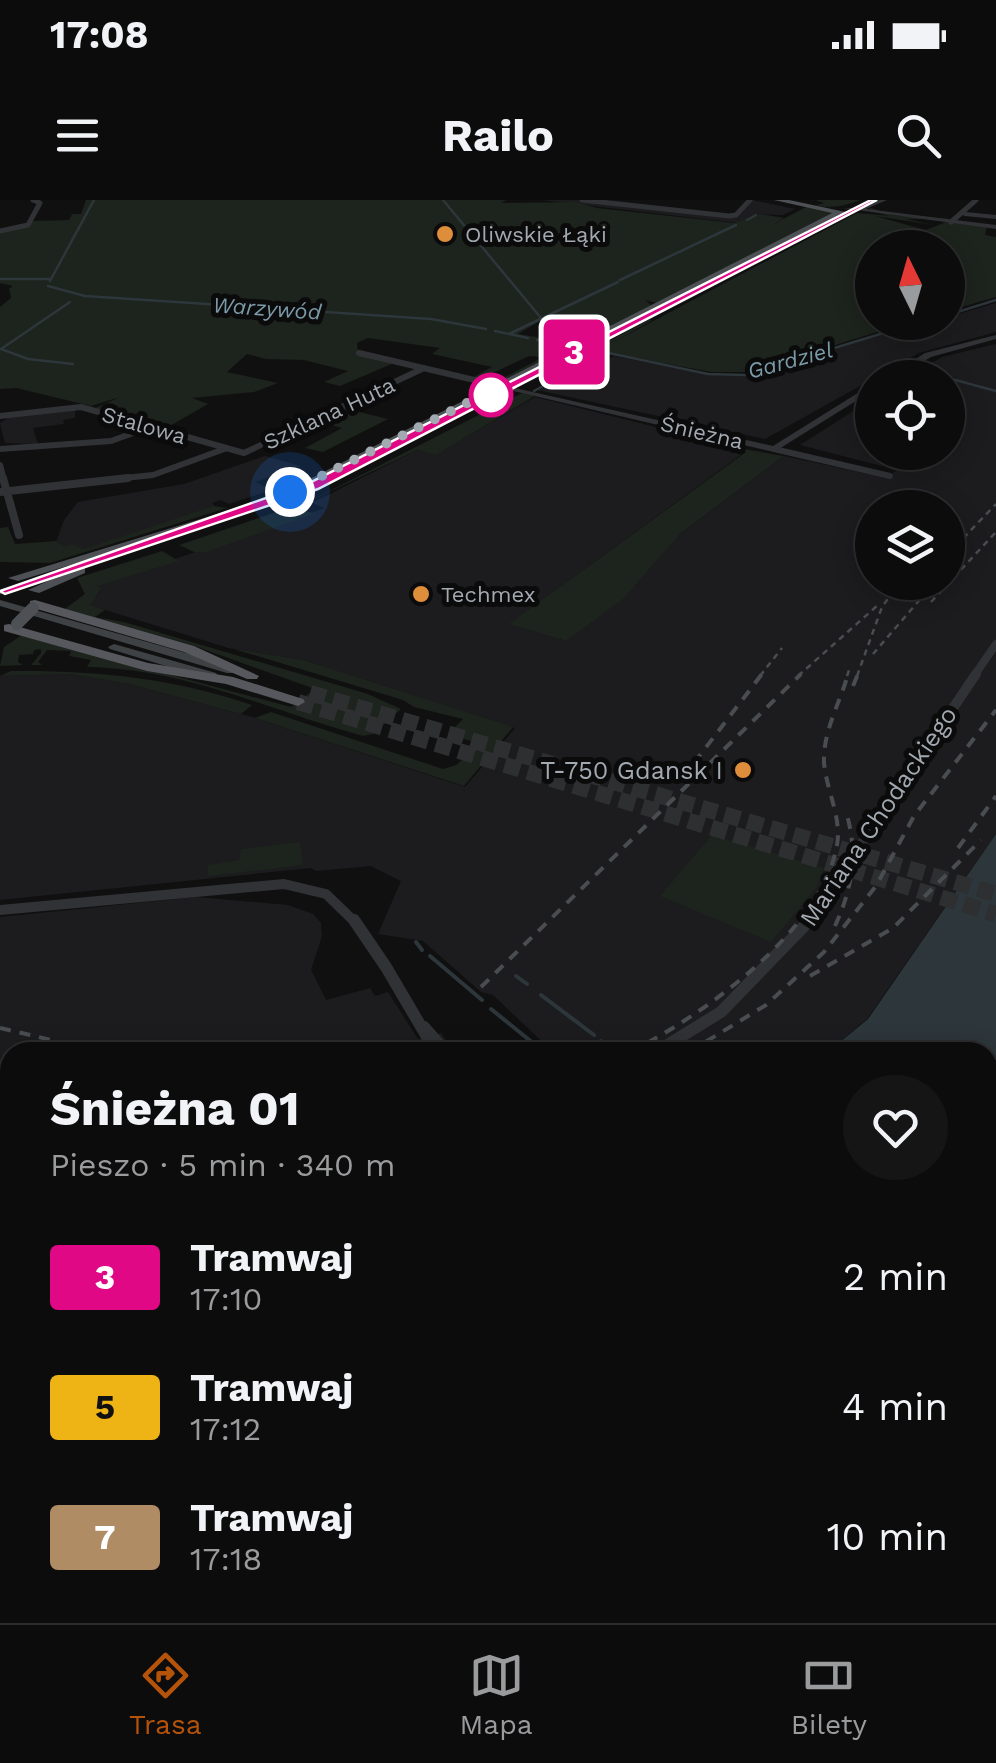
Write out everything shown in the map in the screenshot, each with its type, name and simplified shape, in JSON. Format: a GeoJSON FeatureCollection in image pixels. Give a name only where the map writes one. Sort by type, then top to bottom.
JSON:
{"type":"FeatureCollection","features":[{"type":"Feature","properties":{"kind":"highway"},"geometry":{"type":"LineString","coordinates":[[34,601],[188,649],[232,676]]}},
{"type":"Feature","properties":{"kind":"highway"},"geometry":{"type":"LineString","coordinates":[[9,628],[147,667],[232,676],[304,698]]}},
{"type":"Feature","properties":{"kind":"main road"},"geometry":{"type":"LineString","coordinates":[[778,200],[848,211]]}},
{"type":"Feature","properties":{"kind":"main road"},"geometry":{"type":"LineString","coordinates":[[9,628],[34,601],[76,572],[313,493],[848,211]]}},
{"type":"Feature","properties":{"kind":"main road"},"geometry":{"type":"LineString","coordinates":[[7,577],[287,493],[507,388],[848,211]]}},
{"type":"Feature","properties":{"kind":"main road"},"geometry":{"type":"LineString","coordinates":[[7,577],[34,601]]}},
{"type":"Feature","properties":{"kind":"main road"},"geometry":{"type":"LineString","coordinates":[[0,603],[232,676]]}},
{"type":"Feature","properties":{"kind":"main road"},"geometry":{"type":"LineString","coordinates":[[0,614],[232,676]]}},
{"type":"Feature","properties":{"kind":"street"},"geometry":{"type":"LineString","coordinates":[[0,231],[28,225],[40,204],[33,200]]}},
{"type":"Feature","properties":{"kind":"street"},"geometry":{"type":"LineString","coordinates":[[582,200],[725,216],[736,215],[750,200]]}},
{"type":"Feature","properties":{"kind":"street"},"geometry":{"type":"LineString","coordinates":[[848,211],[866,200]]}},
{"type":"Feature","properties":{"kind":"street"},"geometry":{"type":"LineString","coordinates":[[848,211],[884,200]]}},
{"type":"Feature","properties":{"kind":"street"},"geometry":{"type":"LineString","coordinates":[[951,222],[976,200]]}},
{"type":"Feature","properties":{"kind":"street"},"geometry":{"type":"LineString","coordinates":[[848,211],[996,227]]}},
{"type":"Feature","properties":{"kind":"street"},"geometry":{"type":"LineString","coordinates":[[965,214],[996,217]]}},
{"type":"Feature","properties":{"kind":"street"},"geometry":{"type":"LineString","coordinates":[[920,360],[996,337]]}},
{"type":"Feature","properties":{"kind":"street","name":"Szklana Huta"},"geometry":{"type":"LineString","coordinates":[[359,352],[507,388]]}},
{"type":"Feature","properties":{"kind":"street","name":"Szklana Huta"},"geometry":{"type":"LineString","coordinates":[[3,492],[153,474],[227,448],[244,452],[424,368]]}},
{"type":"Feature","properties":{"kind":"street","name":"Śnieżna"},"geometry":{"type":"LineString","coordinates":[[507,388],[890,476]]}},
{"type":"Feature","properties":{"kind":"street"},"geometry":{"type":"LineString","coordinates":[[774,449],[855,399]]}},
{"type":"Feature","properties":{"kind":"street","name":"Stalowa"},"geometry":{"type":"LineString","coordinates":[[0,416],[77,407],[227,448]]}},
{"type":"Feature","properties":{"kind":"street"},"geometry":{"type":"LineString","coordinates":[[0,447],[111,441],[150,426]]}},
{"type":"Feature","properties":{"kind":"street"},"geometry":{"type":"LineString","coordinates":[[0,465],[3,492],[19,535]]}},
{"type":"Feature","properties":{"kind":"street","name":"Mariana Chodackiego"},"geometry":{"type":"LineString","coordinates":[[672,1042],[722,1012],[818,912],[891,796],[996,644]]}},
{"type":"Feature","properties":{"kind":"street"},"geometry":{"type":"LineString","coordinates":[[0,910],[258,884],[280,883],[322,892],[348,914],[431,1042]]}},
{"type":"Feature","properties":{"kind":"street"},"geometry":{"type":"LineString","coordinates":[[421,1024],[439,1042]]}},
{"type":"Feature","properties":{"kind":"shaded area"},"geometry":{"type":"Polygon","coordinates":[[[86,200],[575,202],[597,208],[734,223],[760,214],[784,218],[770,226],[806,207],[781,200],[832,213],[657,303],[645,300],[652,306],[508,379],[503,378],[543,357],[529,356],[480,379],[472,378],[492,367],[432,354],[440,348],[368,338],[357,343],[358,353],[394,363],[340,386],[324,382],[348,371],[304,360],[247,354],[227,372],[278,383],[254,392],[192,398],[208,404],[168,427],[93,409],[120,397],[91,406],[16,388],[0,389],[0,307],[11,298],[9,289],[13,286],[0,283],[0,231],[27,227],[33,221],[69,220],[72,214],[81,214],[86,200]],[[545,318],[518,334],[562,341],[590,326],[545,318]]]}},
{"type":"Feature","properties":{"kind":"shaded area"},"geometry":{"type":"Polygon","coordinates":[[[542,200],[580,200],[730,217],[752,200],[795,209],[783,215],[759,214],[738,223],[542,200]]]}},
{"type":"Feature","properties":{"kind":"shaded area"},"geometry":{"type":"Polygon","coordinates":[[[816,200],[860,200],[840,206],[815,206],[824,203],[816,200]]]}},
{"type":"Feature","properties":{"kind":"shaded area"},"geometry":{"type":"Polygon","coordinates":[[[867,210],[952,219],[906,219],[934,225],[875,216],[926,230],[855,230],[855,339],[749,372],[711,372],[599,351],[608,344],[546,374],[857,213],[890,216],[867,210]]]}},
{"type":"Feature","properties":{"kind":"shaded area"},"geometry":{"type":"Polygon","coordinates":[[[946,222],[987,227],[985,235],[996,237],[996,297],[965,306],[965,230],[926,230],[946,222]]]}},
{"type":"Feature","properties":{"kind":"shaded area"},"geometry":{"type":"Polygon","coordinates":[[[996,303],[996,332],[906,360],[855,360],[855,389],[765,439],[537,390],[558,378],[572,379],[614,356],[705,374],[761,375],[863,340],[965,340],[965,312],[996,303]]]}},
{"type":"Feature","properties":{"kind":"shaded area"},"geometry":{"type":"Polygon","coordinates":[[[996,344],[996,834],[867,1019],[840,1042],[542,1042],[493,995],[481,992],[423,941],[378,934],[401,881],[371,866],[316,871],[311,868],[0,900],[0,676],[70,674],[129,684],[249,716],[465,787],[515,728],[304,660],[229,648],[89,605],[101,590],[95,586],[325,508],[312,503],[417,450],[437,454],[535,397],[746,451],[510,624],[566,641],[680,534],[784,456],[886,478],[897,470],[965,470],[965,360],[937,360],[996,344]]]}},
{"type":"Feature","properties":{"kind":"shaded area"},"geometry":{"type":"Polygon","coordinates":[[[522,393],[535,396],[436,455],[417,450],[308,502],[522,393]]]}},
{"type":"Feature","properties":{"kind":"shaded area"},"geometry":{"type":"Polygon","coordinates":[[[343,408],[388,419],[323,452],[305,448],[342,428],[317,421],[343,408]]]}},
{"type":"Feature","properties":{"kind":"shaded area"},"geometry":{"type":"Polygon","coordinates":[[[75,409],[75,418],[63,420],[64,424],[33,428],[38,444],[5,443],[0,423],[10,417],[75,409]]]}},
{"type":"Feature","properties":{"kind":"shaded area"},"geometry":{"type":"Polygon","coordinates":[[[855,410],[855,459],[800,445],[855,410]]]}},
{"type":"Feature","properties":{"kind":"shaded area"},"geometry":{"type":"Polygon","coordinates":[[[744,449],[784,456],[680,534],[623,599],[566,641],[509,624],[746,452],[744,449]]]}},
{"type":"Feature","properties":{"kind":"shaded area"},"geometry":{"type":"Polygon","coordinates":[[[265,456],[301,466],[255,482],[271,490],[229,504],[221,500],[212,503],[219,510],[93,550],[54,548],[64,520],[78,502],[184,484],[265,456]]]}},
{"type":"Feature","properties":{"kind":"shaded area"},"geometry":{"type":"Polygon","coordinates":[[[214,506],[227,508],[50,563],[0,562],[0,528],[8,527],[15,544],[56,541],[64,547],[72,544],[84,549],[214,506]]]}},
{"type":"Feature","properties":{"kind":"shaded area"},"geometry":{"type":"Polygon","coordinates":[[[294,506],[314,514],[206,552],[194,552],[179,545],[294,506]]]}},
{"type":"Feature","properties":{"kind":"shaded area"},"geometry":{"type":"Polygon","coordinates":[[[162,551],[179,561],[97,586],[101,589],[90,605],[105,610],[95,617],[124,622],[368,694],[401,709],[373,734],[363,736],[193,683],[123,669],[87,667],[91,660],[69,656],[71,651],[47,650],[38,662],[42,665],[31,665],[41,653],[41,649],[34,650],[33,654],[19,655],[18,662],[23,665],[0,666],[4,647],[22,635],[291,707],[315,689],[192,645],[65,609],[85,594],[77,578],[162,551]]]}},
{"type":"Feature","properties":{"kind":"shaded area"},"geometry":{"type":"Polygon","coordinates":[[[233,649],[304,660],[513,727],[464,786],[255,718],[271,712],[443,769],[456,765],[475,749],[471,741],[448,734],[463,719],[233,649]]]}},
{"type":"Feature","properties":{"kind":"shaded area"},"geometry":{"type":"Polygon","coordinates":[[[11,671],[72,672],[133,678],[193,688],[252,705],[241,714],[129,684],[70,674],[0,676],[11,671]]]}},
{"type":"Feature","properties":{"kind":"shaded area"},"geometry":{"type":"Polygon","coordinates":[[[996,834],[996,1042],[840,1042],[868,1019],[996,834]]]}},
{"type":"Feature","properties":{"kind":"shaded area"},"geometry":{"type":"Polygon","coordinates":[[[712,835],[824,868],[817,887],[771,942],[660,896],[712,835]]]}},
{"type":"Feature","properties":{"kind":"shaded area"},"geometry":{"type":"Polygon","coordinates":[[[300,842],[303,865],[208,876],[208,865],[239,860],[241,849],[300,842]]]}},
{"type":"Feature","properties":{"kind":"shaded area"},"geometry":{"type":"Polygon","coordinates":[[[196,897],[288,905],[313,914],[321,923],[322,936],[311,970],[326,1000],[370,988],[375,996],[388,992],[418,1039],[441,1033],[447,1042],[0,1042],[0,917],[196,897]]]}},
{"type":"Feature","properties":{"kind":"waterway","name":"Warzywód"},"geometry":{"type":"LineString","coordinates":[[50,281],[94,200]]}},
{"type":"Feature","properties":{"kind":"waterway"},"geometry":{"type":"LineString","coordinates":[[443,200],[541,318]]}},
{"type":"Feature","properties":{"kind":"waterway"},"geometry":{"type":"LineString","coordinates":[[747,220],[756,215]]}},
{"type":"Feature","properties":{"kind":"waterway"},"geometry":{"type":"LineString","coordinates":[[620,280],[736,225]]}},
{"type":"Feature","properties":{"kind":"waterway"},"geometry":{"type":"LineString","coordinates":[[0,279],[50,279]]}},
{"type":"Feature","properties":{"kind":"waterway"},"geometry":{"type":"LineString","coordinates":[[509,334],[618,282]]}},
{"type":"Feature","properties":{"kind":"waterway","name":"Warzywód"},"geometry":{"type":"LineString","coordinates":[[48,286],[85,296],[431,319],[486,329]]}},
{"type":"Feature","properties":{"kind":"waterway","name":"Gardziel"},"geometry":{"type":"LineString","coordinates":[[965,310],[996,300]]}},
{"type":"Feature","properties":{"kind":"waterway"},"geometry":{"type":"LineString","coordinates":[[70,302],[1,349],[28,359],[73,364]]}},
{"type":"Feature","properties":{"kind":"waterway","name":"Gardziel"},"geometry":{"type":"LineString","coordinates":[[495,331],[509,334]]}},
{"type":"Feature","properties":{"kind":"waterway","name":"Gardziel"},"geometry":{"type":"LineString","coordinates":[[509,334],[528,338]]}},
{"type":"Feature","properties":{"kind":"waterway","name":"Gardziel"},"geometry":{"type":"LineString","coordinates":[[537,340],[568,346]]}},
{"type":"Feature","properties":{"kind":"waterway","name":"Gardziel"},"geometry":{"type":"LineString","coordinates":[[599,351],[708,374],[747,375],[861,340]]}},
{"type":"Feature","properties":{"kind":"waterway"},"geometry":{"type":"LineString","coordinates":[[534,391],[603,352]]}},
{"type":"Feature","properties":{"kind":"waterway"},"geometry":{"type":"LineString","coordinates":[[965,383],[996,391]]}},
{"type":"Feature","properties":{"kind":"waterway"},"geometry":{"type":"LineString","coordinates":[[416,942],[422,950]]}},
{"type":"Feature","properties":{"kind":"waterway"},"geometry":{"type":"LineString","coordinates":[[430,956],[482,1000]]}},
{"type":"Feature","properties":{"kind":"waterway"},"geometry":{"type":"LineString","coordinates":[[516,976],[527,984]]}},
{"type":"Feature","properties":{"kind":"waterway"},"geometry":{"type":"LineString","coordinates":[[541,995],[594,1035]]}},
{"type":"Feature","properties":{"kind":"waterway"},"geometry":{"type":"LineString","coordinates":[[491,1009],[532,1042]]}},
{"type":"Feature","properties":{"kind":"tunnel"},"geometry":{"type":"LineString","coordinates":[[310,693],[996,894]]}},
{"type":"Feature","properties":{"kind":"tunnel"},"geometry":{"type":"LineString","coordinates":[[298,702],[996,914]]}},
{"type":"Feature","properties":{"kind":"tram line","name":"3"},"geometry":{"type":"LineString","coordinates":[[0,591],[314,486],[839,214],[874,200]]}},
{"type":"Feature","properties":{"kind":"tram line"},"geometry":{"type":"LineString","coordinates":[[0,593],[310,490],[876,200]]}},
{"type":"Feature","properties":{"kind":"railway"},"geometry":{"type":"LineString","coordinates":[[965,536],[996,504]]}},
{"type":"Feature","properties":{"kind":"railway"},"geometry":{"type":"LineString","coordinates":[[931,602],[996,532]]}},
{"type":"Feature","properties":{"kind":"railway"},"geometry":{"type":"LineString","coordinates":[[857,676],[887,600]]}},
{"type":"Feature","properties":{"kind":"railway"},"geometry":{"type":"LineString","coordinates":[[873,654],[920,600]]}},
{"type":"Feature","properties":{"kind":"railway"},"geometry":{"type":"LineString","coordinates":[[798,676],[878,605]]}},
{"type":"Feature","properties":{"kind":"railway"},"geometry":{"type":"LineString","coordinates":[[760,676],[782,648]]}},
{"type":"Feature","properties":{"kind":"railway"},"geometry":{"type":"LineString","coordinates":[[847,676],[849,670]]}},
{"type":"Feature","properties":{"kind":"railway"},"geometry":{"type":"LineString","coordinates":[[694,763],[762,674]]}},
{"type":"Feature","properties":{"kind":"railway"},"geometry":{"type":"LineString","coordinates":[[481,987],[801,674]]}},
{"type":"Feature","properties":{"kind":"railway"},"geometry":{"type":"LineString","coordinates":[[648,1042],[691,1017],[755,967],[784,939],[827,877],[838,835],[824,751],[848,674]]}},
{"type":"Feature","properties":{"kind":"railway"},"geometry":{"type":"LineString","coordinates":[[853,686],[858,674]]}},
{"type":"Feature","properties":{"kind":"railway"},"geometry":{"type":"LineString","coordinates":[[705,1042],[766,1005],[824,952],[876,886],[914,816],[996,710]]}},
{"type":"Feature","properties":{"kind":"railway"},"geometry":{"type":"LineString","coordinates":[[958,848],[996,796]]}},
{"type":"Feature","properties":{"kind":"railway"},"geometry":{"type":"LineString","coordinates":[[835,926],[852,872],[847,815]]}},
{"type":"Feature","properties":{"kind":"railway"},"geometry":{"type":"LineString","coordinates":[[810,976],[893,928],[981,840]]}},
{"type":"Feature","properties":{"kind":"railway"},"geometry":{"type":"LineString","coordinates":[[0,1028],[60,1042]]}},
{"type":"Feature","properties":{"kind":"place","name":"Oliwskie Łąki"},"geometry":{"type":"Point","coordinates":[445,234]}},
{"type":"Feature","properties":{"kind":"place","name":"Techmex"},"geometry":{"type":"Point","coordinates":[421,594]}},
{"type":"Feature","properties":{"kind":"place","name":"T-750 Gdansk I"},"geometry":{"type":"Point","coordinates":[743,770]}},
{"type":"Feature","properties":{"kind":"route"},"geometry":{"type":"LineString","coordinates":[[290,492],[493,390],[491,395]]}}]}
